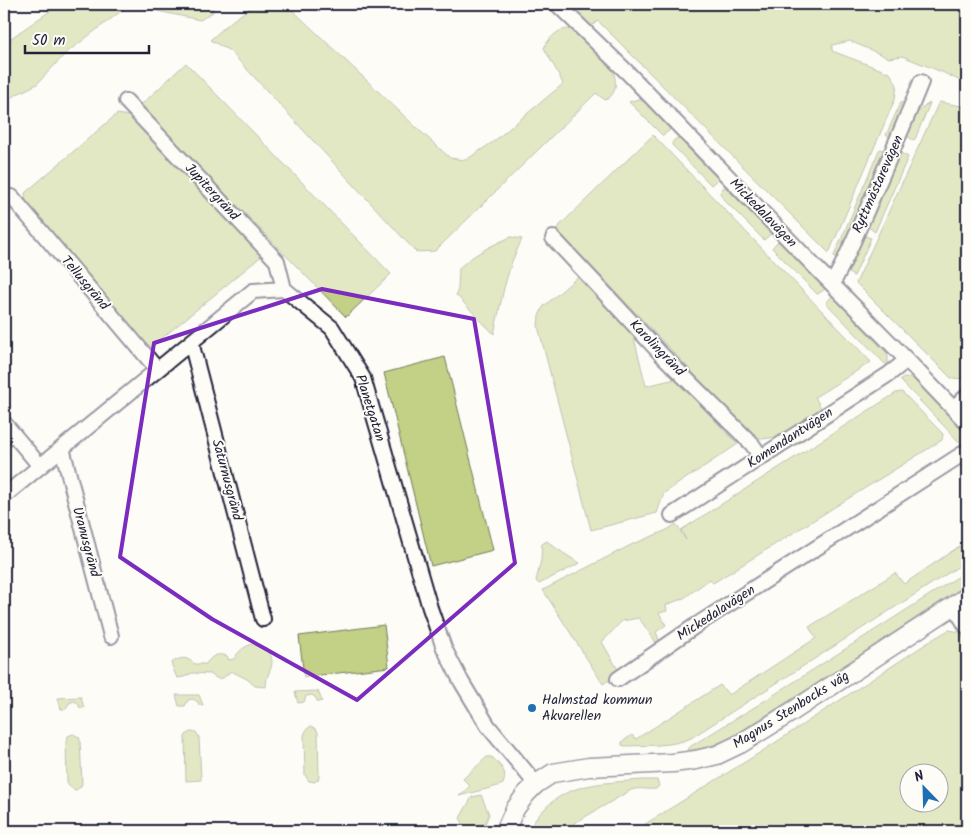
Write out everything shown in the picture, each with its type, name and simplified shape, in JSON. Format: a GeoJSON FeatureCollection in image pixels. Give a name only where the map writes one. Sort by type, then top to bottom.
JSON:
{"type":"FeatureCollection","features":[{"type":"Feature","properties":{"kind":"street","name":"Mickedalavägen"},"geometry":{"type":"LineString","coordinates":[[557,4],[628,73],[967,423]]}},
{"type":"Feature","properties":{"kind":"street","name":"Ryttmästarevägen"},"geometry":{"type":"LineString","coordinates":[[832,284],[840,271],[898,140],[921,82]]}},
{"type":"Feature","properties":{"kind":"street","name":"Jupitergränd"},"geometry":{"type":"LineString","coordinates":[[126,101],[277,261],[284,289]]}},
{"type":"Feature","properties":{"kind":"street","name":"Tellusgränd"},"geometry":{"type":"LineString","coordinates":[[12,197],[158,369]]}},
{"type":"Feature","properties":{"kind":"street","name":"Karolingränd"},"geometry":{"type":"LineString","coordinates":[[553,238],[661,354],[752,444],[761,457]]}},
{"type":"Feature","properties":{"kind":"street"},"geometry":{"type":"LineString","coordinates":[[4,496],[253,291],[284,289]]}},
{"type":"Feature","properties":{"kind":"street","name":"Planetgatan"},"geometry":{"type":"LineString","coordinates":[[284,289],[332,328],[363,378],[430,608],[444,648],[461,682],[488,726],[536,784]]}},
{"type":"Feature","properties":{"kind":"street","name":"Saturnusgränd"},"geometry":{"type":"LineString","coordinates":[[191,342],[263,619]]}},
{"type":"Feature","properties":{"kind":"street","name":"Komendantvägen"},"geometry":{"type":"LineString","coordinates":[[672,515],[889,374],[907,360]]}},
{"type":"Feature","properties":{"kind":"street"},"geometry":{"type":"LineString","coordinates":[[953,408],[967,396]]}},
{"type":"Feature","properties":{"kind":"street"},"geometry":{"type":"LineString","coordinates":[[4,423],[40,466]]}},
{"type":"Feature","properties":{"kind":"street","name":"Uranusgränd"},"geometry":{"type":"LineString","coordinates":[[62,448],[111,636]]}},
{"type":"Feature","properties":{"kind":"street","name":"Mickedalavägen"},"geometry":{"type":"LineString","coordinates":[[618,679],[695,626],[967,451]]}},
{"type":"Feature","properties":{"kind":"street"},"geometry":{"type":"LineString","coordinates":[[960,601],[967,627]]}},
{"type":"Feature","properties":{"kind":"street","name":"Magnus Stenbocks väg"},"geometry":{"type":"LineString","coordinates":[[505,831],[515,809],[526,794],[536,784],[554,772],[589,767],[673,763],[696,760],[717,754],[740,744],[793,711],[960,601]]}},
{"type":"Feature","properties":{"kind":"highlighted area"},"geometry":{"type":"Polygon","coordinates":[[[322,289],[474,319],[515,563],[357,700],[212,619],[120,557],[154,343],[322,289]]]}},
{"type":"Feature","properties":{"kind":"green space"},"geometry":{"type":"Polygon","coordinates":[[[60,4],[212,4],[213,12],[200,20],[129,5],[66,53],[37,84],[4,101],[4,43],[60,4]]]}},
{"type":"Feature","properties":{"kind":"green space"},"geometry":{"type":"Polygon","coordinates":[[[256,4],[286,4],[450,158],[466,160],[493,142],[563,84],[544,48],[552,36],[560,31],[573,30],[613,71],[615,88],[612,95],[605,100],[596,93],[435,251],[416,252],[230,51],[210,40],[233,20],[256,4]]]}},
{"type":"Feature","properties":{"kind":"green space"},"geometry":{"type":"Polygon","coordinates":[[[564,4],[967,4],[967,84],[902,56],[889,58],[850,41],[832,45],[832,51],[890,73],[897,85],[895,99],[829,253],[598,21],[590,27],[564,4]]]}},
{"type":"Feature","properties":{"kind":"green space"},"geometry":{"type":"Polygon","coordinates":[[[186,63],[391,274],[346,317],[140,106],[186,63]]]}},
{"type":"Feature","properties":{"kind":"green space"},"geometry":{"type":"Polygon","coordinates":[[[638,99],[644,102],[670,129],[669,131],[662,135],[629,102],[638,99]]]}},
{"type":"Feature","properties":{"kind":"green space"},"geometry":{"type":"Polygon","coordinates":[[[901,102],[906,104],[893,140],[886,135],[901,102]]]}},
{"type":"Feature","properties":{"kind":"green space"},"geometry":{"type":"Polygon","coordinates":[[[939,102],[967,107],[967,379],[951,378],[856,283],[939,102]]]}},
{"type":"Feature","properties":{"kind":"green space"},"geometry":{"type":"Polygon","coordinates":[[[930,103],[913,140],[907,136],[910,125],[917,113],[930,103]]]}},
{"type":"Feature","properties":{"kind":"green space"},"geometry":{"type":"Polygon","coordinates":[[[117,114],[129,116],[264,254],[150,348],[26,203],[25,193],[117,114]]]}},
{"type":"Feature","properties":{"kind":"green space"},"geometry":{"type":"Polygon","coordinates":[[[653,135],[871,362],[815,397],[822,410],[777,437],[762,439],[750,433],[556,229],[653,135]]]}},
{"type":"Feature","properties":{"kind":"green space"},"geometry":{"type":"Polygon","coordinates":[[[678,138],[718,179],[711,185],[672,145],[674,140],[678,138]]]}},
{"type":"Feature","properties":{"kind":"green space"},"geometry":{"type":"Polygon","coordinates":[[[881,149],[886,152],[837,263],[834,256],[881,149]]]}},
{"type":"Feature","properties":{"kind":"green space"},"geometry":{"type":"Polygon","coordinates":[[[899,152],[908,157],[875,232],[867,226],[899,152]]]}},
{"type":"Feature","properties":{"kind":"green space"},"geometry":{"type":"Polygon","coordinates":[[[725,187],[770,232],[771,234],[764,240],[723,199],[720,193],[725,187]]]}},
{"type":"Feature","properties":{"kind":"green space"},"geometry":{"type":"Polygon","coordinates":[[[511,237],[522,239],[512,261],[504,288],[494,334],[456,295],[459,268],[484,250],[511,237]]]}},
{"type":"Feature","properties":{"kind":"green space"},"geometry":{"type":"Polygon","coordinates":[[[862,237],[871,238],[854,276],[847,270],[862,237]]]}},
{"type":"Feature","properties":{"kind":"green space"},"geometry":{"type":"Polygon","coordinates":[[[777,242],[781,242],[825,289],[817,294],[772,248],[777,242]]]}},
{"type":"Feature","properties":{"kind":"green space"},"geometry":{"type":"Polygon","coordinates":[[[580,275],[631,326],[646,386],[675,379],[738,444],[664,493],[657,513],[591,530],[538,326],[539,316],[543,307],[580,275]]]}},
{"type":"Feature","properties":{"kind":"green space"},"geometry":{"type":"Polygon","coordinates":[[[832,296],[887,353],[888,367],[827,304],[832,296]]]}},
{"type":"Feature","properties":{"kind":"green space"},"geometry":{"type":"Polygon","coordinates":[[[445,357],[493,550],[431,566],[384,373],[445,357]]]}},
{"type":"Feature","properties":{"kind":"green space"},"geometry":{"type":"Polygon","coordinates":[[[904,378],[914,380],[967,434],[967,446],[962,445],[900,380],[904,378]]]}},
{"type":"Feature","properties":{"kind":"green space"},"geometry":{"type":"Polygon","coordinates":[[[902,392],[943,434],[942,440],[713,583],[710,579],[684,598],[666,605],[667,611],[659,613],[666,625],[656,632],[660,642],[657,644],[639,618],[622,621],[602,642],[620,673],[603,684],[543,590],[676,524],[686,540],[681,530],[896,393],[902,392]]]}},
{"type":"Feature","properties":{"kind":"green space"},"geometry":{"type":"Polygon","coordinates":[[[547,541],[580,563],[539,584],[536,581],[541,560],[542,544],[547,541]]]}},
{"type":"Feature","properties":{"kind":"green space"},"geometry":{"type":"Polygon","coordinates":[[[967,541],[967,561],[691,738],[667,744],[622,745],[622,742],[632,735],[636,739],[720,685],[729,695],[816,638],[809,627],[895,573],[904,584],[967,541]]]}},
{"type":"Feature","properties":{"kind":"green space"},"geometry":{"type":"Polygon","coordinates":[[[967,571],[967,584],[816,684],[728,739],[703,748],[687,750],[691,746],[967,571]]]}},
{"type":"Feature","properties":{"kind":"green space"},"geometry":{"type":"Polygon","coordinates":[[[384,625],[389,667],[304,677],[299,636],[384,625]]]}},
{"type":"Feature","properties":{"kind":"green space"},"geometry":{"type":"Polygon","coordinates":[[[949,630],[960,632],[967,644],[967,831],[634,831],[761,752],[949,630]]]}},
{"type":"Feature","properties":{"kind":"green space"},"geometry":{"type":"Polygon","coordinates":[[[252,644],[268,649],[271,655],[272,665],[266,681],[266,687],[255,686],[247,679],[231,671],[223,678],[218,679],[210,674],[192,673],[178,678],[171,663],[183,658],[195,664],[206,664],[218,655],[227,656],[229,660],[234,659],[246,646],[252,644]]]}},
{"type":"Feature","properties":{"kind":"green space"},"geometry":{"type":"Polygon","coordinates":[[[318,691],[322,701],[318,702],[312,695],[306,696],[304,702],[298,703],[295,692],[318,691]]]}},
{"type":"Feature","properties":{"kind":"green space"},"geometry":{"type":"Polygon","coordinates":[[[176,695],[199,695],[203,705],[199,705],[193,699],[188,700],[185,706],[179,706],[176,695]]]}},
{"type":"Feature","properties":{"kind":"green space"},"geometry":{"type":"Polygon","coordinates":[[[81,697],[84,708],[80,708],[78,703],[74,701],[69,703],[66,709],[61,709],[58,698],[81,697]]]}},
{"type":"Feature","properties":{"kind":"green space"},"geometry":{"type":"Polygon","coordinates":[[[311,726],[318,733],[319,777],[314,782],[309,781],[305,775],[304,735],[311,726]]]}},
{"type":"Feature","properties":{"kind":"green space"},"geometry":{"type":"Polygon","coordinates":[[[190,732],[196,732],[199,737],[201,780],[186,781],[185,737],[190,732]]]}},
{"type":"Feature","properties":{"kind":"green space"},"geometry":{"type":"Polygon","coordinates":[[[73,734],[79,737],[80,740],[82,784],[76,790],[71,788],[67,782],[66,742],[68,736],[73,734]]]}},
{"type":"Feature","properties":{"kind":"green space"},"geometry":{"type":"Polygon","coordinates":[[[487,757],[493,758],[503,770],[505,776],[503,784],[459,796],[470,786],[463,779],[487,757]]]}},
{"type":"Feature","properties":{"kind":"green space"},"geometry":{"type":"Polygon","coordinates":[[[657,780],[659,786],[656,789],[631,790],[561,831],[528,831],[539,815],[564,794],[592,785],[657,780]]]}},
{"type":"Feature","properties":{"kind":"green space"},"geometry":{"type":"Polygon","coordinates":[[[481,795],[489,814],[485,824],[465,827],[460,818],[472,797],[481,795]]]}},
{"type":"Feature","properties":{"kind":"place","name":"Halmstad kommun Akvarellen"},"geometry":{"type":"Point","coordinates":[532,708]}}]}
